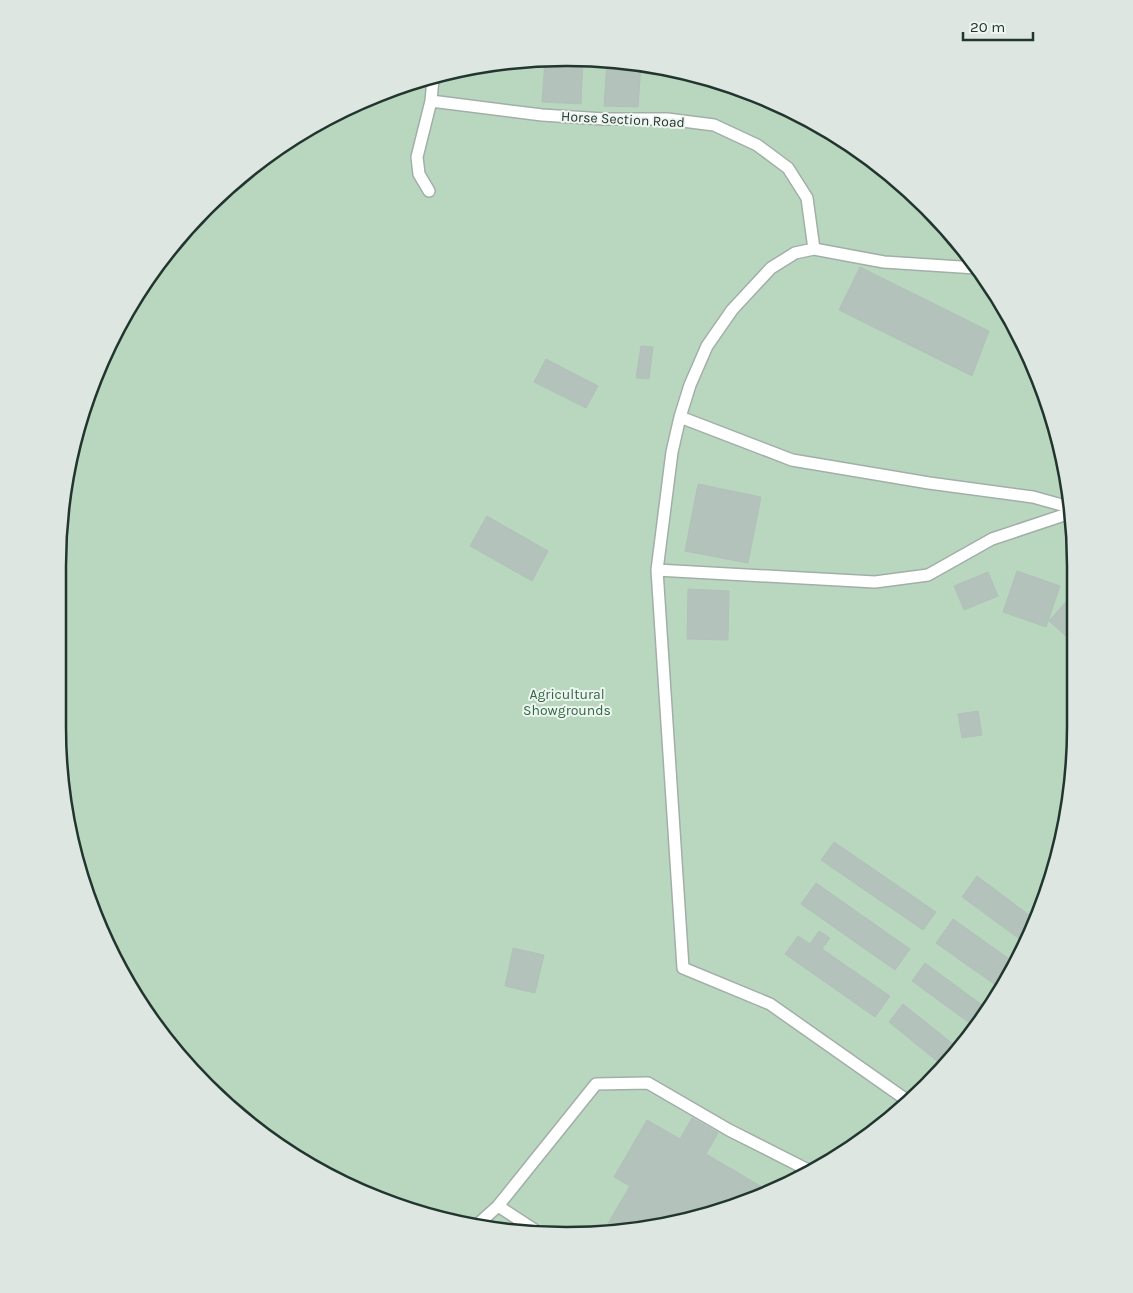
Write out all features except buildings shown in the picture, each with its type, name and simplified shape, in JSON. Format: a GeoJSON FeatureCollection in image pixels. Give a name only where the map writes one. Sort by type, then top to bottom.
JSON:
{"type":"FeatureCollection","features":[{"type":"Feature","properties":{"kind":"lane"},"geometry":{"type":"LineString","coordinates":[[429,191],[419,174],[417,157],[431,101],[432,85]]}},
{"type":"Feature","properties":{"kind":"lane","name":"Horse Section Road"},"geometry":{"type":"LineString","coordinates":[[431,101],[542,115],[604,119],[667,119],[714,125],[757,145],[788,168],[807,198],[814,248]]}},
{"type":"Feature","properties":{"kind":"lane"},"geometry":{"type":"LineString","coordinates":[[902,1097],[770,1004],[683,968],[658,570],[672,452],[690,385],[707,346],[732,310],[771,268],[795,253],[814,248],[884,262],[967,267]]}},
{"type":"Feature","properties":{"kind":"lane"},"geometry":{"type":"LineString","coordinates":[[680,417],[792,460],[929,483],[1033,497],[1063,505]]}},
{"type":"Feature","properties":{"kind":"lane"},"geometry":{"type":"LineString","coordinates":[[658,570],[875,582],[910,578],[928,575],[992,539],[1064,515]]}},
{"type":"Feature","properties":{"kind":"lane"},"geometry":{"type":"LineString","coordinates":[[483,1219],[498,1206],[596,1084],[648,1083],[729,1130],[803,1167]]}},
{"type":"Feature","properties":{"kind":"lane"},"geometry":{"type":"LineString","coordinates":[[498,1206],[528,1225]]}},
{"type":"Feature","properties":{"kind":"green space","name":"Agricultural Showgrounds"},"geometry":{"type":"Polygon","coordinates":[[[566,66],[599,67],[664,76],[696,83],[758,104],[817,133],[844,151],[896,190],[920,213],[943,237],[982,289],[1000,316],[1029,375],[1050,437],[1057,469],[1066,534],[1067,566],[1066,759],[1057,824],[1050,856],[1040,887],[1029,918],[1000,977],[963,1031],[943,1056],[896,1103],[871,1123],[817,1160],[758,1189],[696,1210],[664,1217],[599,1226],[534,1226],[469,1217],[437,1210],[375,1189],[316,1160],[262,1123],[213,1080],[170,1031],[133,977],[104,918],[83,856],[76,824],[67,759],[66,566],[71,501],[83,437],[104,375],[118,345],[133,316],[170,262],[190,237],[237,190],[262,170],[316,133],[375,104],[437,83],[469,76],[534,67],[566,66]]]}}]}
